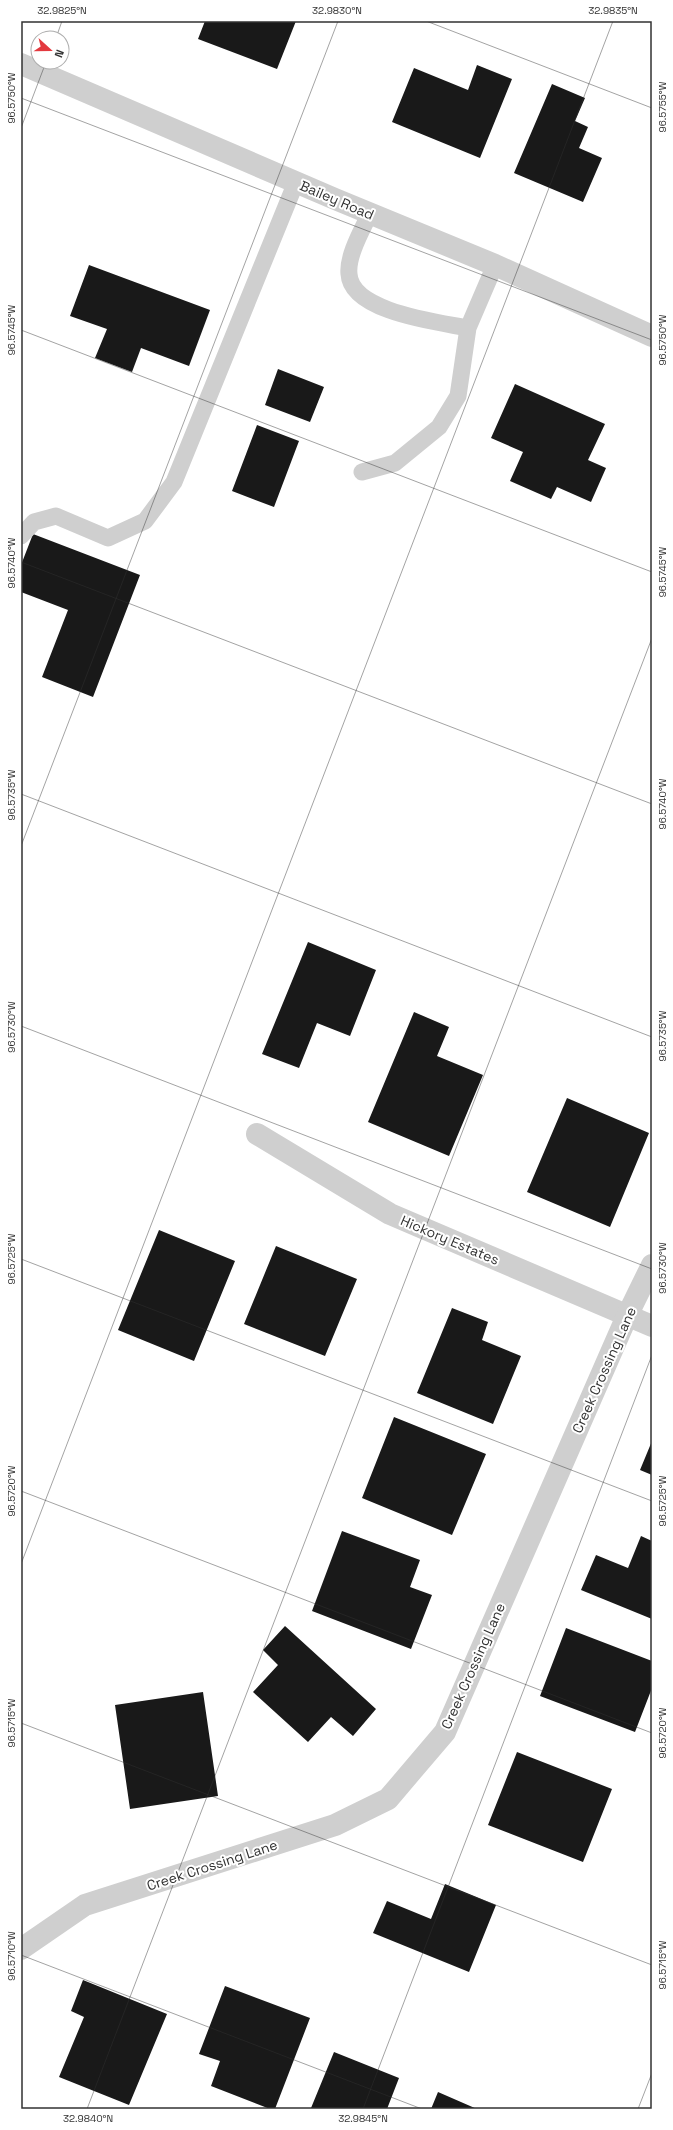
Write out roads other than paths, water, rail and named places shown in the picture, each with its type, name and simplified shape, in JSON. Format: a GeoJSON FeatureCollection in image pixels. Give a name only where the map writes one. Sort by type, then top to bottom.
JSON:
{"type":"FeatureCollection","features":[{"type":"Feature","properties":{"kind":"street","name":"Bailey Road"},"geometry":{"type":"LineString","coordinates":[[21,64],[296,182],[495,264],[652,336]]}},
{"type":"Feature","properties":{"kind":"street","name":"Hickory Estates"},"geometry":{"type":"LineString","coordinates":[[257,1134],[390,1214],[652,1326]]}},
{"type":"Feature","properties":{"kind":"street","name":"Creek Crossing Lane"},"geometry":{"type":"LineString","coordinates":[[21,1949],[85,1906],[335,1825],[388,1799],[445,1732],[627,1316],[652,1265]]}},
{"type":"Feature","properties":{"kind":"lane"},"geometry":{"type":"LineString","coordinates":[[21,536],[34,522],[56,516],[108,538],[145,521],[174,482],[296,182]]}},
{"type":"Feature","properties":{"kind":"lane"},"geometry":{"type":"LineString","coordinates":[[370,213],[352,258],[348,274],[354,290],[374,304],[404,315],[468,328]]}},
{"type":"Feature","properties":{"kind":"lane"},"geometry":{"type":"LineString","coordinates":[[362,472],[395,463],[439,427],[458,396],[468,328],[495,264]]}}]}
